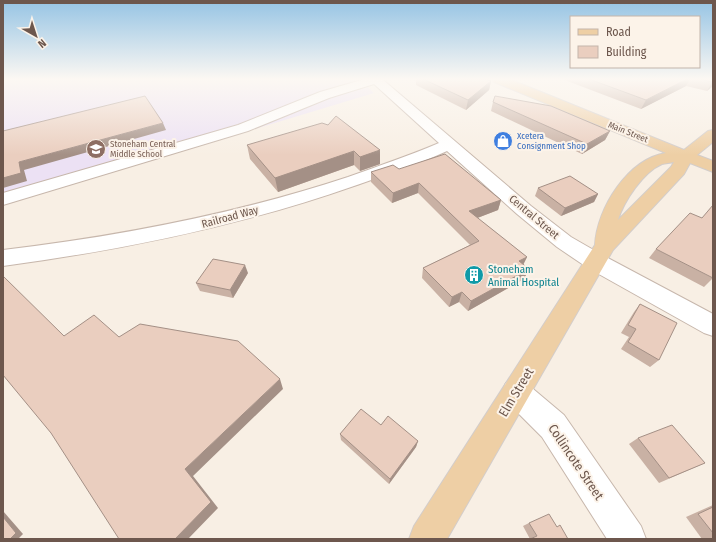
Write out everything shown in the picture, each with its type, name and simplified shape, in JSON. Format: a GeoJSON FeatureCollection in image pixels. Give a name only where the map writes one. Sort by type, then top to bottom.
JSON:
{"type":"FeatureCollection","features":[{"type":"Feature","properties":{"kind":"main road","name":"Main Street"},"geometry":{"type":"LineString","coordinates":[[560,104],[713,167]]}},
{"type":"Feature","properties":{"kind":"main road","name":"Elm Street"},"geometry":{"type":"LineString","coordinates":[[427,539],[600,254],[678,170],[686,156],[713,134]]}},
{"type":"Feature","properties":{"kind":"main road","name":"Elm Street"},"geometry":{"type":"LineString","coordinates":[[600,254],[610,215],[630,185],[643,170],[657,160],[686,156]]}},
{"type":"Feature","properties":{"kind":"street"},"geometry":{"type":"LineString","coordinates":[[3,199],[243,128],[264,121],[302,104]]}},
{"type":"Feature","properties":{"kind":"street","name":"Central Street"},"geometry":{"type":"LineString","coordinates":[[404,104],[540,223],[564,242],[600,254],[713,326]]}},
{"type":"Feature","properties":{"kind":"street","name":"Railroad Way"},"geometry":{"type":"LineString","coordinates":[[3,258],[112,243],[205,224],[321,191],[432,152],[449,144]]}},
{"type":"Feature","properties":{"kind":"street","name":"Collincote Street"},"geometry":{"type":"LineString","coordinates":[[516,392],[553,426],[628,539]]}},
{"type":"Feature","properties":{"kind":"shaded area","name":"Stoneham Central Middle School"},"geometry":{"type":"Polygon","coordinates":[[[3,104],[337,104],[3,205],[3,104]]]}},
{"type":"Feature","properties":{"kind":"building"},"geometry":{"type":"Polygon","coordinates":[[[111,104],[151,104],[163,123],[19,162],[21,173],[3,178],[3,131],[111,104]]]}},
{"type":"Feature","properties":{"kind":"building"},"geometry":{"type":"Polygon","coordinates":[[[498,104],[541,104],[551,106],[610,131],[587,144],[498,104]]]}},
{"type":"Feature","properties":{"kind":"building"},"geometry":{"type":"Polygon","coordinates":[[[336,116],[380,150],[360,157],[354,151],[275,178],[247,145],[322,123],[328,125],[336,116]]]}},
{"type":"Feature","properties":{"kind":"building"},"geometry":{"type":"Polygon","coordinates":[[[445,154],[501,200],[469,211],[527,257],[519,261],[529,269],[471,301],[462,292],[452,297],[423,268],[479,241],[419,183],[393,193],[371,172],[393,165],[399,169],[445,154]]]}},
{"type":"Feature","properties":{"kind":"building"},"geometry":{"type":"Polygon","coordinates":[[[570,176],[598,194],[565,208],[538,188],[570,176]]]}},
{"type":"Feature","properties":{"kind":"building"},"geometry":{"type":"Polygon","coordinates":[[[713,205],[713,278],[656,249],[690,213],[702,218],[713,205]]]}},
{"type":"Feature","properties":{"kind":"building"},"geometry":{"type":"Polygon","coordinates":[[[213,259],[245,265],[230,290],[196,283],[213,259]]]}},
{"type":"Feature","properties":{"kind":"building"},"geometry":{"type":"Polygon","coordinates":[[[3,276],[64,336],[94,315],[119,337],[140,324],[238,341],[280,379],[185,469],[211,502],[175,539],[119,539],[51,433],[3,375],[3,276]]]}},
{"type":"Feature","properties":{"kind":"building"},"geometry":{"type":"Polygon","coordinates":[[[640,304],[677,323],[659,360],[628,342],[636,329],[628,325],[640,304]]]}},
{"type":"Feature","properties":{"kind":"building"},"geometry":{"type":"Polygon","coordinates":[[[361,409],[381,425],[388,416],[418,441],[390,479],[340,434],[361,409]]]}},
{"type":"Feature","properties":{"kind":"building"},"geometry":{"type":"Polygon","coordinates":[[[672,425],[705,463],[669,478],[638,438],[672,425]]]}},
{"type":"Feature","properties":{"kind":"building"},"geometry":{"type":"Polygon","coordinates":[[[713,507],[713,533],[698,514],[713,507]]]}},
{"type":"Feature","properties":{"kind":"building"},"geometry":{"type":"Polygon","coordinates":[[[549,514],[557,527],[560,525],[568,539],[530,539],[537,536],[529,523],[549,514]]]}},
{"type":"Feature","properties":{"kind":"building"},"geometry":{"type":"Polygon","coordinates":[[[3,517],[16,533],[10,539],[3,539],[3,517]]]}},
{"type":"Feature","properties":{"kind":"place","name":"Xcetera Consignment Shop"},"geometry":{"type":"Point","coordinates":[503,141]}},
{"type":"Feature","properties":{"kind":"place","name":"Stoneham Central Middle School"},"geometry":{"type":"Point","coordinates":[96,149]}},
{"type":"Feature","properties":{"kind":"place","name":"Stoneham Animal Hospital"},"geometry":{"type":"Point","coordinates":[474,275]}}]}
